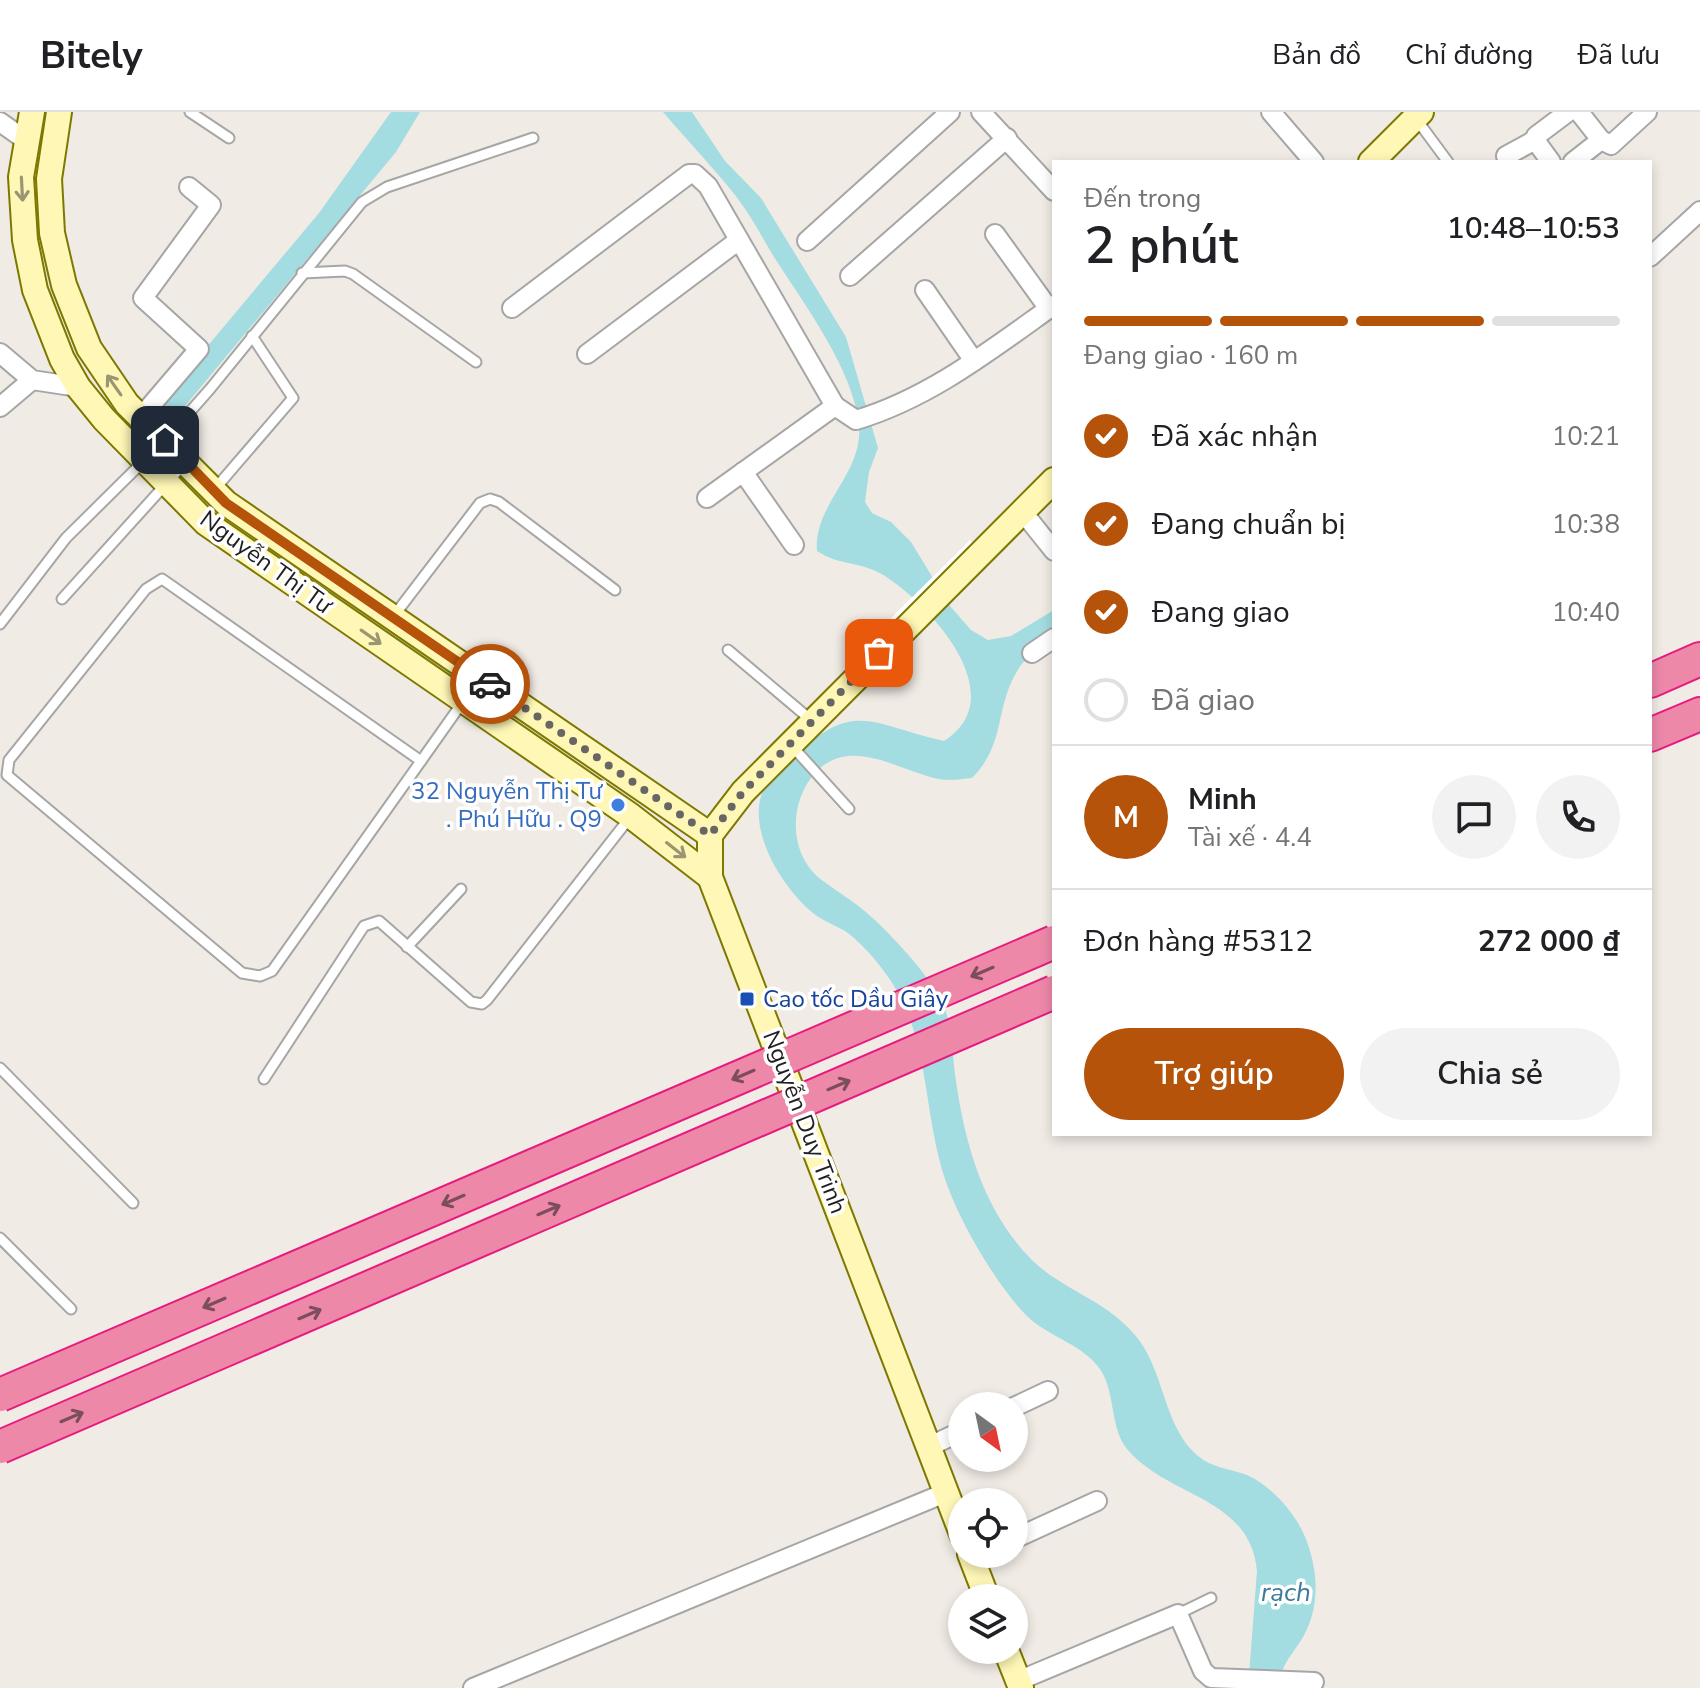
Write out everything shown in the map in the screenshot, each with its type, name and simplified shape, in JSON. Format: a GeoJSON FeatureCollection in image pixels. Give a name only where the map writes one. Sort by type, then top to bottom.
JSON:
{"type":"FeatureCollection","features":[{"type":"Feature","properties":{"kind":"highway"},"geometry":{"type":"LineString","coordinates":[[1652,683],[1700,662]]}},
{"type":"Feature","properties":{"kind":"highway"},"geometry":{"type":"LineString","coordinates":[[1652,734],[1700,714]]}},
{"type":"Feature","properties":{"kind":"highway"},"geometry":{"type":"LineString","coordinates":[[1652,752],[1700,735]]}},
{"type":"Feature","properties":{"kind":"highway"},"geometry":{"type":"LineString","coordinates":[[0,1395],[1052,943]]}},
{"type":"Feature","properties":{"kind":"highway"},"geometry":{"type":"LineString","coordinates":[[0,1447],[1052,993]]}},
{"type":"Feature","properties":{"kind":"street","name":"Nguyễn Thị Tư"},"geometry":{"type":"LineString","coordinates":[[32,112],[21,177],[25,240],[35,290],[62,359],[78,387],[206,523],[631,816],[710,877]]}},
{"type":"Feature","properties":{"kind":"street","name":"Nguyễn Thị Tư"},"geometry":{"type":"LineString","coordinates":[[59,112],[49,179],[52,233],[64,285],[89,348],[141,417],[226,503],[710,835]]}},
{"type":"Feature","properties":{"kind":"street"},"geometry":{"type":"LineString","coordinates":[[807,241],[950,112]]}},
{"type":"Feature","properties":{"kind":"street"},"geometry":{"type":"LineString","coordinates":[[981,112],[1052,189]]}},
{"type":"Feature","properties":{"kind":"street"},"geometry":{"type":"LineString","coordinates":[[1271,112],[1312,160]]}},
{"type":"Feature","properties":{"kind":"street"},"geometry":{"type":"LineString","coordinates":[[1506,156],[1535,140],[1568,112]]}},
{"type":"Feature","properties":{"kind":"street"},"geometry":{"type":"LineString","coordinates":[[1579,112],[1601,140],[1611,145],[1647,112]]}},
{"type":"Feature","properties":{"kind":"street"},"geometry":{"type":"LineString","coordinates":[[1374,160],[1418,115]]}},
{"type":"Feature","properties":{"kind":"street"},"geometry":{"type":"LineString","coordinates":[[0,122],[27,141]]}},
{"type":"Feature","properties":{"kind":"street"},"geometry":{"type":"LineString","coordinates":[[850,276],[1007,138]]}},
{"type":"Feature","properties":{"kind":"street"},"geometry":{"type":"LineString","coordinates":[[1535,140],[1550,160]]}},
{"type":"Feature","properties":{"kind":"street"},"geometry":{"type":"LineString","coordinates":[[1576,160],[1601,140]]}},
{"type":"Feature","properties":{"kind":"street"},"geometry":{"type":"LineString","coordinates":[[512,308],[689,174],[703,178],[835,406],[856,420],[891,410],[974,361],[1051,307],[995,234]]}},
{"type":"Feature","properties":{"kind":"street"},"geometry":{"type":"LineString","coordinates":[[141,417],[199,349],[143,298],[211,205],[189,187]]}},
{"type":"Feature","properties":{"kind":"street"},"geometry":{"type":"LineString","coordinates":[[1652,255],[1700,211]]}},
{"type":"Feature","properties":{"kind":"street"},"geometry":{"type":"LineString","coordinates":[[587,354],[739,240]]}},
{"type":"Feature","properties":{"kind":"street"},"geometry":{"type":"LineString","coordinates":[[925,290],[974,361]]}},
{"type":"Feature","properties":{"kind":"street"},"geometry":{"type":"LineString","coordinates":[[0,353],[32,380],[78,387]]}},
{"type":"Feature","properties":{"kind":"street"},"geometry":{"type":"LineString","coordinates":[[0,407],[32,380]]}},
{"type":"Feature","properties":{"kind":"street"},"geometry":{"type":"LineString","coordinates":[[707,498],[835,406]]}},
{"type":"Feature","properties":{"kind":"street"},"geometry":{"type":"LineString","coordinates":[[743,472],[794,545]]}},
{"type":"Feature","properties":{"kind":"street"},"geometry":{"type":"LineString","coordinates":[[710,835],[743,792],[811,720],[1052,482]]}},
{"type":"Feature","properties":{"kind":"street"},"geometry":{"type":"LineString","coordinates":[[1022,511],[1052,548]]}},
{"type":"Feature","properties":{"kind":"street"},"geometry":{"type":"LineString","coordinates":[[1032,653],[1052,639]]}},
{"type":"Feature","properties":{"kind":"street","name":"Nguyễn Duy Trinh"},"geometry":{"type":"LineString","coordinates":[[710,835],[710,877],[948,1500]]}},
{"type":"Feature","properties":{"kind":"street"},"geometry":{"type":"LineString","coordinates":[[1028,1400],[1048,1391]]}},
{"type":"Feature","properties":{"kind":"street"},"geometry":{"type":"LineString","coordinates":[[928,1447],[948,1438]]}},
{"type":"Feature","properties":{"kind":"street"},"geometry":{"type":"LineString","coordinates":[[484,1686],[945,1493]]}},
{"type":"Feature","properties":{"kind":"street"},"geometry":{"type":"LineString","coordinates":[[1028,1533],[1097,1501]]}},
{"type":"Feature","properties":{"kind":"street"},"geometry":{"type":"LineString","coordinates":[[1011,1664],[1019,1684],[1178,1614],[1203,1671],[1211,1678],[1314,1682]]}},
{"type":"Feature","properties":{"kind":"lane"},"geometry":{"type":"LineString","coordinates":[[190,112],[229,138]]}},
{"type":"Feature","properties":{"kind":"lane"},"geometry":{"type":"LineString","coordinates":[[1418,115],[1447,160]]}},
{"type":"Feature","properties":{"kind":"lane"},"geometry":{"type":"LineString","coordinates":[[0,624],[66,538],[165,440],[302,273],[372,194],[533,138]]}},
{"type":"Feature","properties":{"kind":"lane"},"geometry":{"type":"LineString","coordinates":[[302,273],[345,271],[353,274],[476,362]]}},
{"type":"Feature","properties":{"kind":"lane"},"geometry":{"type":"LineString","coordinates":[[214,490],[293,398],[289,387],[252,336]]}},
{"type":"Feature","properties":{"kind":"lane"},"geometry":{"type":"LineString","coordinates":[[62,599],[186,462]]}},
{"type":"Feature","properties":{"kind":"lane"},"geometry":{"type":"LineString","coordinates":[[393,617],[480,503],[490,499],[499,502],[615,590]]}},
{"type":"Feature","properties":{"kind":"lane"},"geometry":{"type":"LineString","coordinates":[[421,761],[162,579],[146,589],[9,760],[7,775],[242,973],[260,976],[272,971],[464,701]]}},
{"type":"Feature","properties":{"kind":"lane"},"geometry":{"type":"LineString","coordinates":[[728,650],[811,720]]}},
{"type":"Feature","properties":{"kind":"lane"},"geometry":{"type":"LineString","coordinates":[[789,743],[849,809]]}},
{"type":"Feature","properties":{"kind":"lane"},"geometry":{"type":"LineString","coordinates":[[264,1079],[364,926],[379,921],[471,1002],[482,1004],[631,816]]}},
{"type":"Feature","properties":{"kind":"lane"},"geometry":{"type":"LineString","coordinates":[[407,947],[461,889]]}},
{"type":"Feature","properties":{"kind":"lane"},"geometry":{"type":"LineString","coordinates":[[0,1068],[133,1203]]}},
{"type":"Feature","properties":{"kind":"lane"},"geometry":{"type":"LineString","coordinates":[[0,1238],[71,1309]]}},
{"type":"Feature","properties":{"kind":"lane"},"geometry":{"type":"LineString","coordinates":[[1178,1614],[1211,1598]]}},
{"type":"Feature","properties":{"kind":"water"},"geometry":{"type":"Polygon","coordinates":[[[391,112],[420,112],[396,152],[166,429],[149,416],[319,213],[391,112]]]}},
{"type":"Feature","properties":{"kind":"water","name":"rạch"},"geometry":{"type":"Polygon","coordinates":[[[663,112],[692,112],[725,161],[761,198],[846,337],[878,448],[869,472],[865,502],[872,513],[891,522],[911,542],[950,606],[971,630],[988,640],[1011,636],[1052,611],[1052,636],[1027,658],[1015,675],[990,753],[972,778],[939,779],[860,756],[845,756],[830,761],[816,772],[801,797],[797,811],[797,841],[809,867],[885,930],[922,971],[942,1001],[970,1148],[988,1195],[1013,1238],[1042,1269],[1110,1312],[1135,1335],[1153,1365],[1178,1430],[1198,1456],[1215,1466],[1256,1480],[1275,1494],[1297,1522],[1314,1567],[1316,1593],[1307,1630],[1283,1669],[1278,1688],[1248,1688],[1257,1571],[1251,1546],[1240,1527],[1224,1512],[1144,1465],[1127,1449],[1117,1429],[1103,1373],[1080,1350],[1027,1316],[993,1273],[962,1220],[948,1187],[935,1141],[918,1045],[902,1000],[875,959],[850,934],[818,916],[788,887],[768,852],[761,833],[761,796],[769,780],[813,740],[831,728],[862,721],[944,741],[963,722],[971,700],[968,677],[958,653],[923,608],[876,571],[817,551],[822,519],[854,459],[859,426],[855,405],[838,360],[813,316],[746,210],[663,112]]]}},
{"type":"Feature","properties":{"kind":"pier"},"geometry":{"type":"Polygon","coordinates":[[[970,540],[984,555],[905,633],[890,619],[970,540]]]}},
{"type":"Feature","properties":{"kind":"way so far"},"geometry":{"type":"LineString","coordinates":[[490,684],[710,835],[743,792],[879,653]]}},
{"type":"Feature","properties":{"kind":"place","name":"32 Nguyễn Thị Tư . Phú Hữu . Q9"},"geometry":{"type":"Point","coordinates":[618,805]}},
{"type":"Feature","properties":{"kind":"place","name":"Cao tốc Dầu Giây"},"geometry":{"type":"Point","coordinates":[747,999]}},
{"type":"Feature","properties":{"kind":"route"},"geometry":{"type":"LineString","coordinates":[[165,440],[226,503],[490,684]]}}]}
